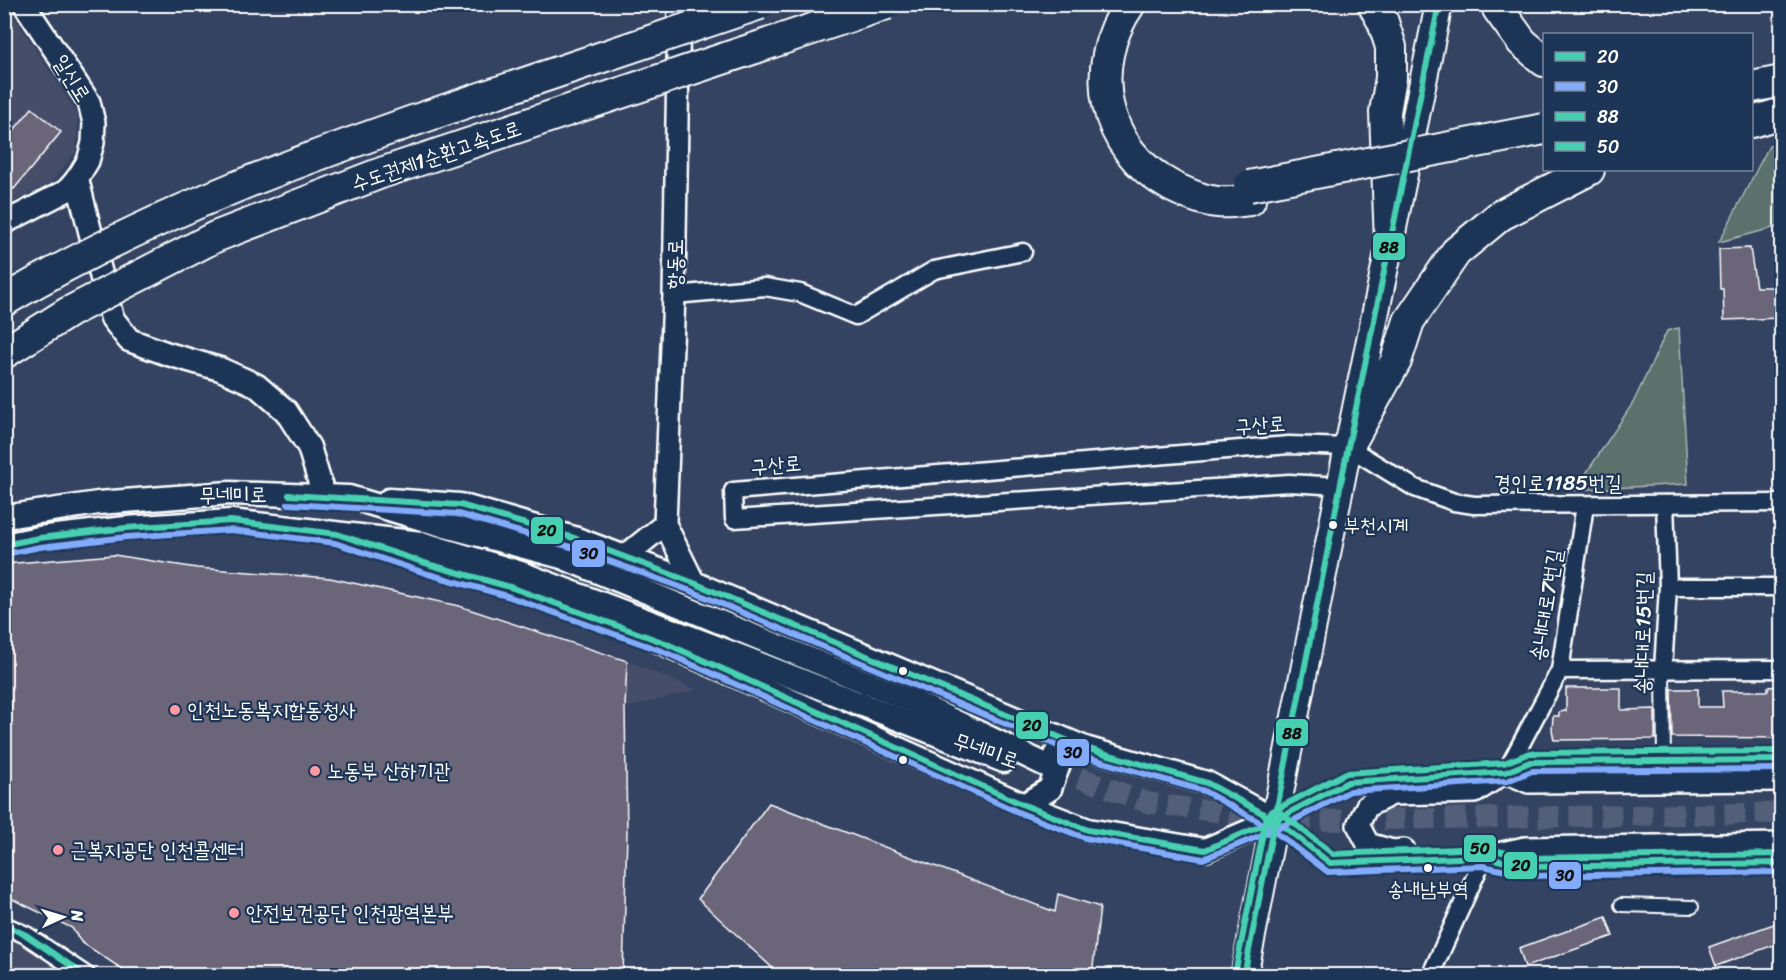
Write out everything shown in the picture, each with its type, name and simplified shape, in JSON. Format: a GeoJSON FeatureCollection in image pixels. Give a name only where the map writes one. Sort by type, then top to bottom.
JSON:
{"type":"FeatureCollection","features":[{"type":"Feature","properties":{"kind":"highway","name":"수도권제1순환고속도로"},"geometry":{"type":"LineString","coordinates":[[4,301],[49,274],[189,206],[353,141],[760,4]]}},
{"type":"Feature","properties":{"kind":"highway","name":"수도권제1순환고속도로"},"geometry":{"type":"LineString","coordinates":[[4,353],[69,312],[215,237],[381,173],[887,4]]}},
{"type":"Feature","properties":{"kind":"highway"},"geometry":{"type":"LineString","coordinates":[[1130,4],[1120,19],[1108,47],[1105,85],[1113,121],[1129,152],[1154,177],[1185,193],[1217,202],[1543,129]]}},
{"type":"Feature","properties":{"kind":"highway"},"geometry":{"type":"LineString","coordinates":[[1149,4],[1135,25],[1123,50],[1120,85],[1127,119],[1140,143],[1163,166],[1191,181],[1250,193],[1543,144]]}},
{"type":"Feature","properties":{"kind":"highway"},"geometry":{"type":"LineString","coordinates":[[1373,4],[1383,22],[1391,47],[1391,78],[1385,112],[1390,243]]}},
{"type":"Feature","properties":{"kind":"highway"},"geometry":{"type":"LineString","coordinates":[[1497,4],[1522,42],[1543,59]]}},
{"type":"Feature","properties":{"kind":"highway"},"geometry":{"type":"LineString","coordinates":[[1753,75],[1782,72]]}},
{"type":"Feature","properties":{"kind":"highway"},"geometry":{"type":"LineString","coordinates":[[1753,87],[1782,81]]}},
{"type":"Feature","properties":{"kind":"highway"},"geometry":{"type":"LineString","coordinates":[[1753,109],[1782,104]]}},
{"type":"Feature","properties":{"kind":"highway"},"geometry":{"type":"LineString","coordinates":[[1753,122],[1782,113]]}},
{"type":"Feature","properties":{"kind":"highway"},"geometry":{"type":"LineString","coordinates":[[1348,447],[1396,361],[1409,321],[1456,252],[1501,215],[1587,171]]}},
{"type":"Feature","properties":{"kind":"main road"},"geometry":{"type":"LineString","coordinates":[[1244,975],[1340,486],[1439,4]]}},
{"type":"Feature","properties":{"kind":"main road"},"geometry":{"type":"LineString","coordinates":[[77,179],[112,318],[129,340],[220,369],[256,385],[286,411],[309,447],[324,496]]}},
{"type":"Feature","properties":{"kind":"main road","name":"무네미로"},"geometry":{"type":"LineString","coordinates":[[4,517],[98,503],[229,493],[349,497],[562,557],[914,702],[1050,767],[1012,764],[745,658],[521,573],[421,543],[231,521],[126,528],[39,538],[4,545]]}},
{"type":"Feature","properties":{"kind":"main road"},"geometry":{"type":"LineString","coordinates":[[349,497],[460,505],[574,538],[694,583],[1085,748],[1207,783],[1275,820]]}},
{"type":"Feature","properties":{"kind":"main road"},"geometry":{"type":"LineString","coordinates":[[337,534],[431,565],[510,587],[665,643],[1024,805],[1088,830],[1205,850],[1275,820]]}},
{"type":"Feature","properties":{"kind":"main road"},"geometry":{"type":"LineString","coordinates":[[1024,805],[1050,789],[1059,764],[1054,749],[1038,728]]}},
{"type":"Feature","properties":{"kind":"street","name":"일신로"},"geometry":{"type":"LineString","coordinates":[[4,223],[66,190],[77,179],[88,161],[93,143],[94,123],[89,102],[24,4]]}},
{"type":"Feature","properties":{"kind":"street","name":"항동로"},"geometry":{"type":"LineString","coordinates":[[679,4],[675,295],[665,524],[694,583]]}},
{"type":"Feature","properties":{"kind":"street"},"geometry":{"type":"LineString","coordinates":[[675,295],[765,287],[800,293],[856,316],[934,270],[1023,252]]}},
{"type":"Feature","properties":{"kind":"street","name":"구산로"},"geometry":{"type":"LineString","coordinates":[[1340,486],[1288,483],[734,519],[733,491],[1289,445],[1348,447]]}},
{"type":"Feature","properties":{"kind":"street","name":"경인로1185번길"},"geometry":{"type":"LineString","coordinates":[[1348,447],[1415,488],[1454,502],[1474,505],[1782,503]]}},
{"type":"Feature","properties":{"kind":"street","name":"송내대로15번길"},"geometry":{"type":"LineString","coordinates":[[1664,762],[1663,670],[1668,587],[1665,504]]}},
{"type":"Feature","properties":{"kind":"street","name":"송내대로7번길"},"geometry":{"type":"LineString","coordinates":[[1506,772],[1560,670],[1585,505]]}},
{"type":"Feature","properties":{"kind":"street"},"geometry":{"type":"LineString","coordinates":[[624,557],[665,524]]}},
{"type":"Feature","properties":{"kind":"street"},"geometry":{"type":"LineString","coordinates":[[1668,587],[1782,586]]}},
{"type":"Feature","properties":{"kind":"street"},"geometry":{"type":"LineString","coordinates":[[1560,670],[1782,669]]}},
{"type":"Feature","properties":{"kind":"street"},"geometry":{"type":"LineString","coordinates":[[1782,760],[1530,762],[1506,772],[1475,792],[1392,794],[1367,806],[1358,825],[1368,844],[1393,851],[1466,848],[1484,857],[1529,867],[1782,863]]}},
{"type":"Feature","properties":{"kind":"street"},"geometry":{"type":"LineString","coordinates":[[1782,780],[1529,782],[1506,772],[1348,782],[1275,820],[1330,863],[1484,857],[1525,848],[1782,844]]}},
{"type":"Feature","properties":{"kind":"street"},"geometry":{"type":"LineString","coordinates":[[1432,975],[1484,857]]}},
{"type":"Feature","properties":{"kind":"street"},"geometry":{"type":"LineString","coordinates":[[1621,905],[1692,907]]}},
{"type":"Feature","properties":{"kind":"street"},"geometry":{"type":"LineString","coordinates":[[4,925],[26,935],[87,975]]}},
{"type":"Feature","properties":{"kind":"shaded area"},"geometry":{"type":"Polygon","coordinates":[[[6,4],[78,115],[76,151],[52,182],[5,206],[4,5],[6,4]]]}},
{"type":"Feature","properties":{"kind":"shaded area"},"geometry":{"type":"Polygon","coordinates":[[[627,661],[697,690],[625,708],[627,661]]]}},
{"type":"Feature","properties":{"kind":"shaded area"},"geometry":{"type":"Polygon","coordinates":[[[4,933],[21,941],[71,975],[5,975],[4,933]]]}},
{"type":"Feature","properties":{"kind":"green space"},"geometry":{"type":"Polygon","coordinates":[[[1781,142],[1781,226],[1719,242],[1769,146],[1781,142]]]}},
{"type":"Feature","properties":{"kind":"green space"},"geometry":{"type":"Polygon","coordinates":[[[1679,328],[1688,484],[1575,490],[1633,403],[1667,331],[1679,328]]]}},
{"type":"Feature","properties":{"kind":"building"},"geometry":{"type":"Polygon","coordinates":[[[32,108],[61,132],[14,189],[4,182],[4,142],[32,108]]]}},
{"type":"Feature","properties":{"kind":"building"},"geometry":{"type":"Polygon","coordinates":[[[1750,248],[1756,287],[1782,287],[1782,318],[1724,320],[1723,289],[1720,289],[1719,249],[1750,248]]]}},
{"type":"Feature","properties":{"kind":"building","name":"노동부 산하기관"},"geometry":{"type":"Polygon","coordinates":[[[114,555],[197,568],[330,578],[459,606],[627,661],[625,708],[627,833],[623,975],[131,975],[81,942],[72,928],[4,895],[4,564],[114,555]]]}},
{"type":"Feature","properties":{"kind":"building"},"geometry":{"type":"Polygon","coordinates":[[[1782,686],[1782,738],[1672,737],[1671,689],[1698,689],[1698,707],[1723,707],[1722,691],[1768,691],[1768,687],[1782,686]]]}},
{"type":"Feature","properties":{"kind":"building"},"geometry":{"type":"Polygon","coordinates":[[[1566,688],[1621,688],[1621,710],[1655,709],[1655,739],[1554,740],[1553,716],[1559,716],[1559,712],[1566,711],[1566,688]]]}},
{"type":"Feature","properties":{"kind":"building"},"geometry":{"type":"Polygon","coordinates":[[[769,803],[1055,912],[1058,894],[1100,907],[1092,975],[780,975],[698,899],[769,803]]]}},
{"type":"Feature","properties":{"kind":"building"},"geometry":{"type":"Polygon","coordinates":[[[1606,917],[1613,936],[1525,967],[1519,948],[1606,917]]]}},
{"type":"Feature","properties":{"kind":"building"},"geometry":{"type":"Polygon","coordinates":[[[1782,921],[1782,942],[1716,966],[1709,947],[1782,921]]]}},
{"type":"Feature","properties":{"kind":"tunnel"},"geometry":{"type":"LineString","coordinates":[[1050,767],[1149,803],[1289,821],[1782,813]]}},
{"type":"Feature","properties":{"kind":"transit line","name":"88"},"geometry":{"type":"LineString","coordinates":[[1244,976],[1348,447],[1439,4]]}},
{"type":"Feature","properties":{"kind":"transit line","name":"20"},"geometry":{"type":"LineString","coordinates":[[289,495],[460,505],[574,538],[694,583],[1085,748],[1207,783],[1275,820],[1330,863],[1484,857],[1529,867],[1782,863]]}},
{"type":"Feature","properties":{"kind":"transit line","name":"30"},"geometry":{"type":"LineString","coordinates":[[288,504],[458,514],[571,547],[691,591],[1082,756],[1204,791],[1270,828],[1328,872],[1483,866],[1529,876],[1782,872]]}},
{"type":"Feature","properties":{"kind":"transit line","name":"20"},"geometry":{"type":"LineString","coordinates":[[4,545],[39,538],[126,528],[231,521],[337,534],[431,565],[510,587],[665,643],[1024,805],[1088,830],[1205,850],[1275,820],[1348,782],[1506,772],[1530,762],[1782,760]]}},
{"type":"Feature","properties":{"kind":"transit line","name":"30"},"geometry":{"type":"LineString","coordinates":[[6,554],[40,547],[127,537],[231,530],[335,543],[428,574],[507,596],[662,651],[1020,813],[1085,838],[1203,859],[1279,828],[1350,791],[1507,781],[1532,771],[1782,769]]}},
{"type":"Feature","properties":{"kind":"transit line","name":"50"},"geometry":{"type":"LineString","coordinates":[[1271,812],[1346,773],[1504,763],[1530,753],[1782,751]]}},
{"type":"Feature","properties":{"kind":"transit line","name":"50"},"geometry":{"type":"LineString","coordinates":[[1281,813],[1333,854],[1484,848],[1530,858],[1782,854]]}},
{"type":"Feature","properties":{"kind":"transit line","name":"50"},"geometry":{"type":"LineString","coordinates":[[1235,974],[1266,818]]}},
{"type":"Feature","properties":{"kind":"transit line","name":"20"},"geometry":{"type":"LineString","coordinates":[[4,925],[26,935],[86,976]]}},
{"type":"Feature","properties":{"kind":"place","name":"부천시계"},"geometry":{"type":"Point","coordinates":[1333,525]}},
{"type":"Feature","properties":{"kind":"place","name":"인천노동복지합동청사"},"geometry":{"type":"Point","coordinates":[175,710]}},
{"type":"Feature","properties":{"kind":"place","name":"노동부 산하기관"},"geometry":{"type":"Point","coordinates":[315,771]}},
{"type":"Feature","properties":{"kind":"place","name":"근복지공단 인천콜센터"},"geometry":{"type":"Point","coordinates":[58,850]}},
{"type":"Feature","properties":{"kind":"place","name":"송내남부역"},"geometry":{"type":"Point","coordinates":[1428,868]}},
{"type":"Feature","properties":{"kind":"place","name":"안전보건공단 인천광역본부"},"geometry":{"type":"Point","coordinates":[234,913]}}]}
